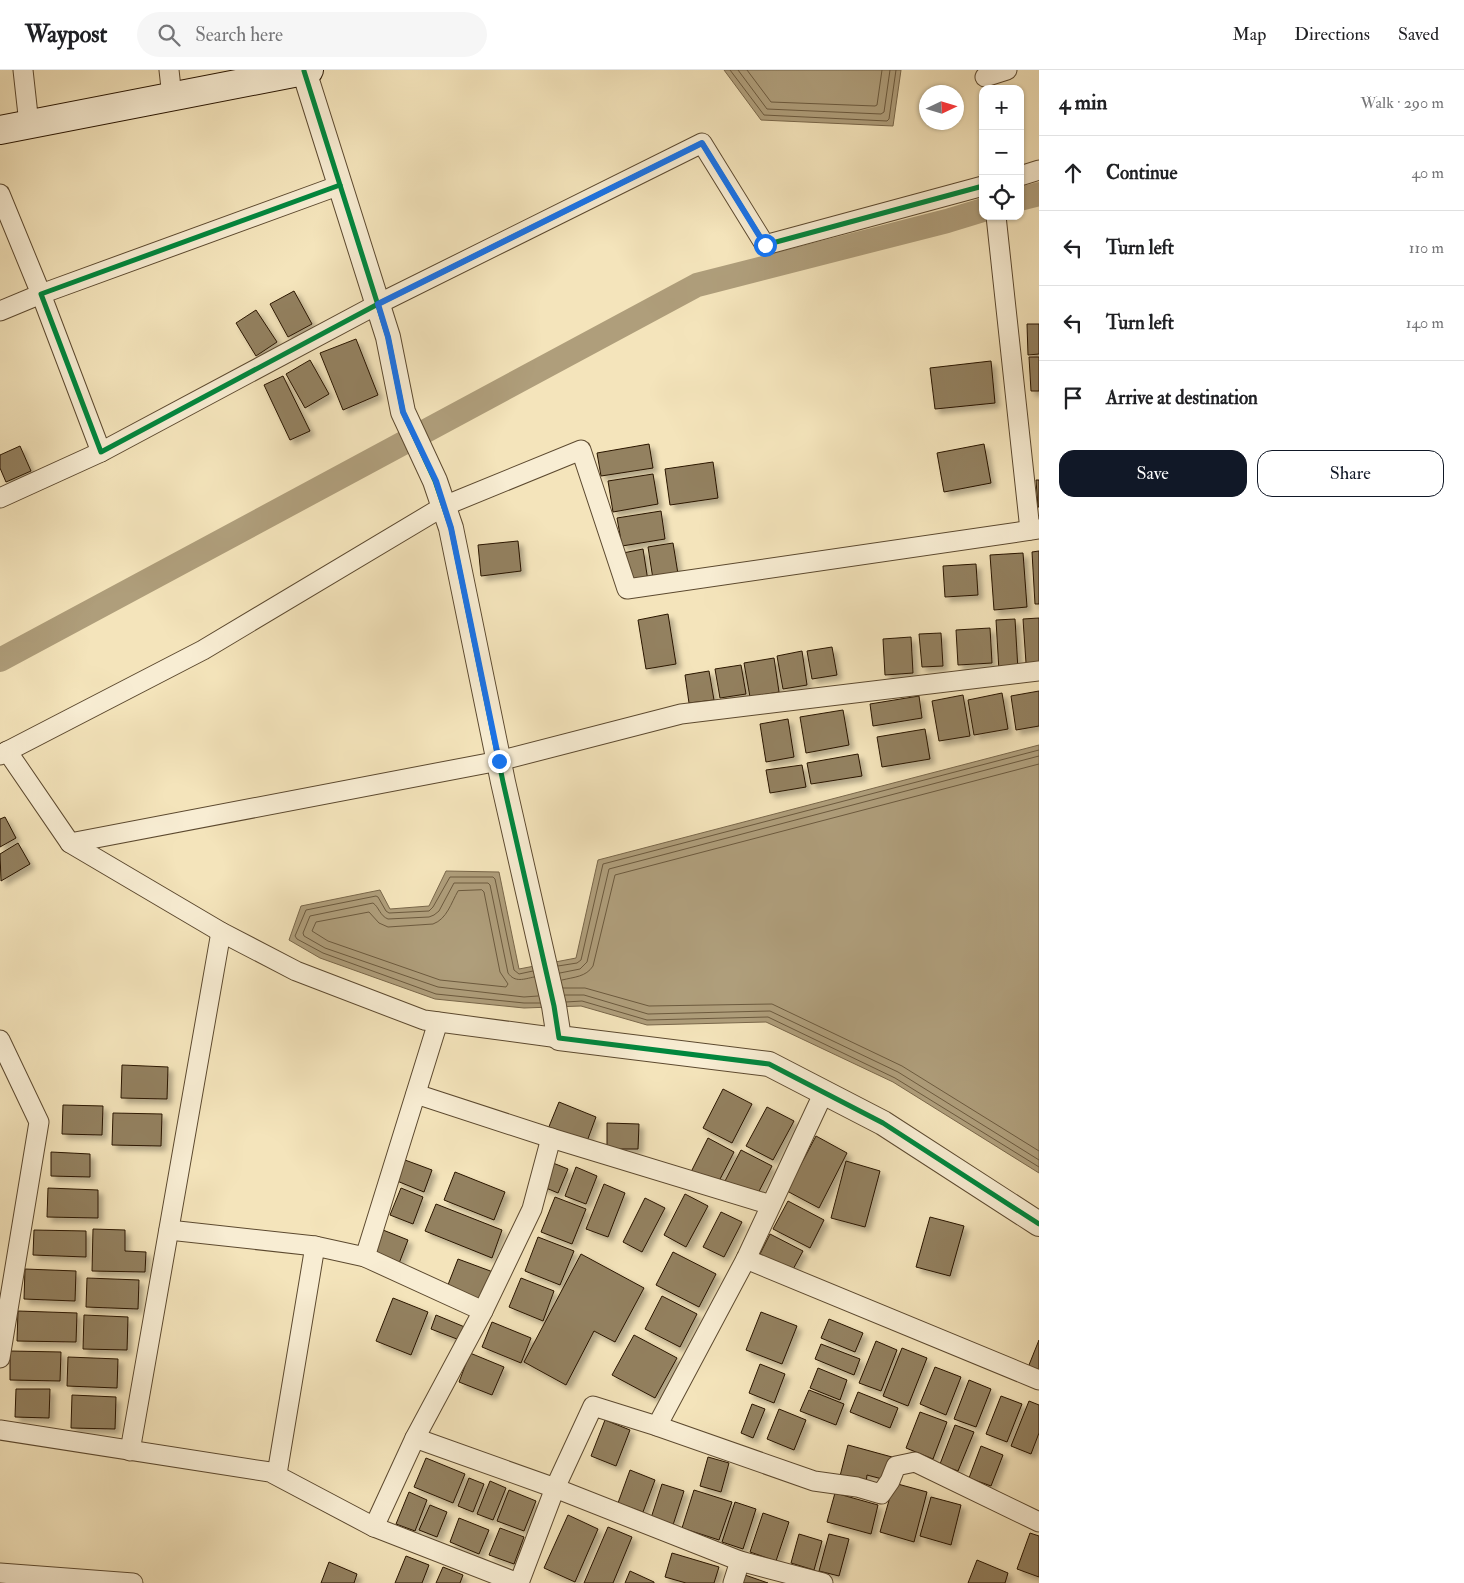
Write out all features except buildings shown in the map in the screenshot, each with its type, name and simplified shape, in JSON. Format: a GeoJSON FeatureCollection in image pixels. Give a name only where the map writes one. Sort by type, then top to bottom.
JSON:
{"type":"FeatureCollection","features":[{"type":"Feature","properties":{"kind":"main road"},"geometry":{"type":"LineString","coordinates":[[0,130],[306,70]]}},
{"type":"Feature","properties":{"kind":"street"},"geometry":{"type":"LineString","coordinates":[[23,70],[29,124]]}},
{"type":"Feature","properties":{"kind":"street"},"geometry":{"type":"LineString","coordinates":[[168,70],[172,97]]}},
{"type":"Feature","properties":{"kind":"street"},"geometry":{"type":"LineString","coordinates":[[306,70],[388,337],[403,412],[436,481],[451,528],[499,761],[554,1006],[559,1038]]}},
{"type":"Feature","properties":{"kind":"street"},"geometry":{"type":"LineString","coordinates":[[985,78],[1007,70]]}},
{"type":"Feature","properties":{"kind":"street"},"geometry":{"type":"LineString","coordinates":[[0,498],[101,452],[378,304],[702,143],[765,245],[979,187]]}},
{"type":"Feature","properties":{"kind":"street"},"geometry":{"type":"LineString","coordinates":[[1023,175],[1039,170]]}},
{"type":"Feature","properties":{"kind":"street"},"geometry":{"type":"LineString","coordinates":[[0,311],[40,294],[340,185]]}},
{"type":"Feature","properties":{"kind":"street"},"geometry":{"type":"LineString","coordinates":[[0,194],[101,452]]}},
{"type":"Feature","properties":{"kind":"street"},"geometry":{"type":"LineString","coordinates":[[997,223],[1035,529],[627,589],[581,450],[444,506],[203,650],[3,753],[70,843],[221,932],[296,971],[424,1020],[769,1064],[883,1122],[1039,1224]]}},
{"type":"Feature","properties":{"kind":"street"},"geometry":{"type":"LineString","coordinates":[[70,843],[499,761],[681,714],[1039,671]]}},
{"type":"Feature","properties":{"kind":"street"},"geometry":{"type":"LineString","coordinates":[[130,1451],[221,932]]}},
{"type":"Feature","properties":{"kind":"street"},"geometry":{"type":"LineString","coordinates":[[365,1257],[438,1022]]}},
{"type":"Feature","properties":{"kind":"street"},"geometry":{"type":"LineString","coordinates":[[0,1040],[39,1122],[0,1358]]}},
{"type":"Feature","properties":{"kind":"street"},"geometry":{"type":"LineString","coordinates":[[658,1426],[746,1259],[824,1092]]}},
{"type":"Feature","properties":{"kind":"street"},"geometry":{"type":"LineString","coordinates":[[416,1094],[550,1138],[771,1205]]}},
{"type":"Feature","properties":{"kind":"street"},"geometry":{"type":"LineString","coordinates":[[374,1527],[415,1438],[483,1311],[532,1209],[550,1138]]}},
{"type":"Feature","properties":{"kind":"street"},"geometry":{"type":"LineString","coordinates":[[169,1230],[315,1246],[365,1257],[483,1311]]}},
{"type":"Feature","properties":{"kind":"street"},"geometry":{"type":"LineString","coordinates":[[277,1474],[315,1246]]}},
{"type":"Feature","properties":{"kind":"street"},"geometry":{"type":"LineString","coordinates":[[746,1259],[1039,1380]]}},
{"type":"Feature","properties":{"kind":"street"},"geometry":{"type":"LineString","coordinates":[[0,1430],[277,1474],[374,1527],[518,1583],[555,1488],[593,1406],[658,1426],[814,1481],[856,1487],[881,1494],[890,1481],[896,1466],[915,1462],[1039,1522]]}},
{"type":"Feature","properties":{"kind":"street"},"geometry":{"type":"LineString","coordinates":[[415,1438],[555,1488],[740,1562],[823,1583]]}},
{"type":"Feature","properties":{"kind":"street"},"geometry":{"type":"LineString","coordinates":[[733,1583],[740,1562]]}},
{"type":"Feature","properties":{"kind":"street"},"geometry":{"type":"LineString","coordinates":[[0,1573],[133,1583]]}},
{"type":"Feature","properties":{"kind":"water"},"geometry":{"type":"Polygon","coordinates":[[[724,70],[901,70],[893,126],[761,120],[724,70]]]}},
{"type":"Feature","properties":{"kind":"water"},"geometry":{"type":"Polygon","coordinates":[[[1039,745],[1039,1173],[893,1082],[766,1022],[647,1025],[581,1006],[524,1008],[435,999],[320,958],[289,940],[301,906],[380,890],[390,909],[429,906],[446,871],[499,872],[519,969],[576,958],[598,860],[1039,745]]]}},
{"type":"Feature","properties":{"kind":"waterway"},"geometry":{"type":"LineString","coordinates":[[1024,198],[1039,194]]}},
{"type":"Feature","properties":{"kind":"waterway"},"geometry":{"type":"LineString","coordinates":[[0,660],[697,285],[979,211]]}},
{"type":"Feature","properties":{"kind":"cycle path"},"geometry":{"type":"LineString","coordinates":[[304,71],[388,337],[403,412],[435,481],[451,528],[503,782],[554,1006],[559,1038],[769,1064],[883,1123],[1039,1224]]}},
{"type":"Feature","properties":{"kind":"cycle path"},"geometry":{"type":"LineString","coordinates":[[340,185],[41,294],[101,452],[378,304],[702,143],[765,245],[979,187]]}},
{"type":"Feature","properties":{"kind":"route"},"geometry":{"type":"LineString","coordinates":[[499,761],[451,528],[436,481],[403,412],[388,337],[378,304],[702,143],[765,245]]}}]}
